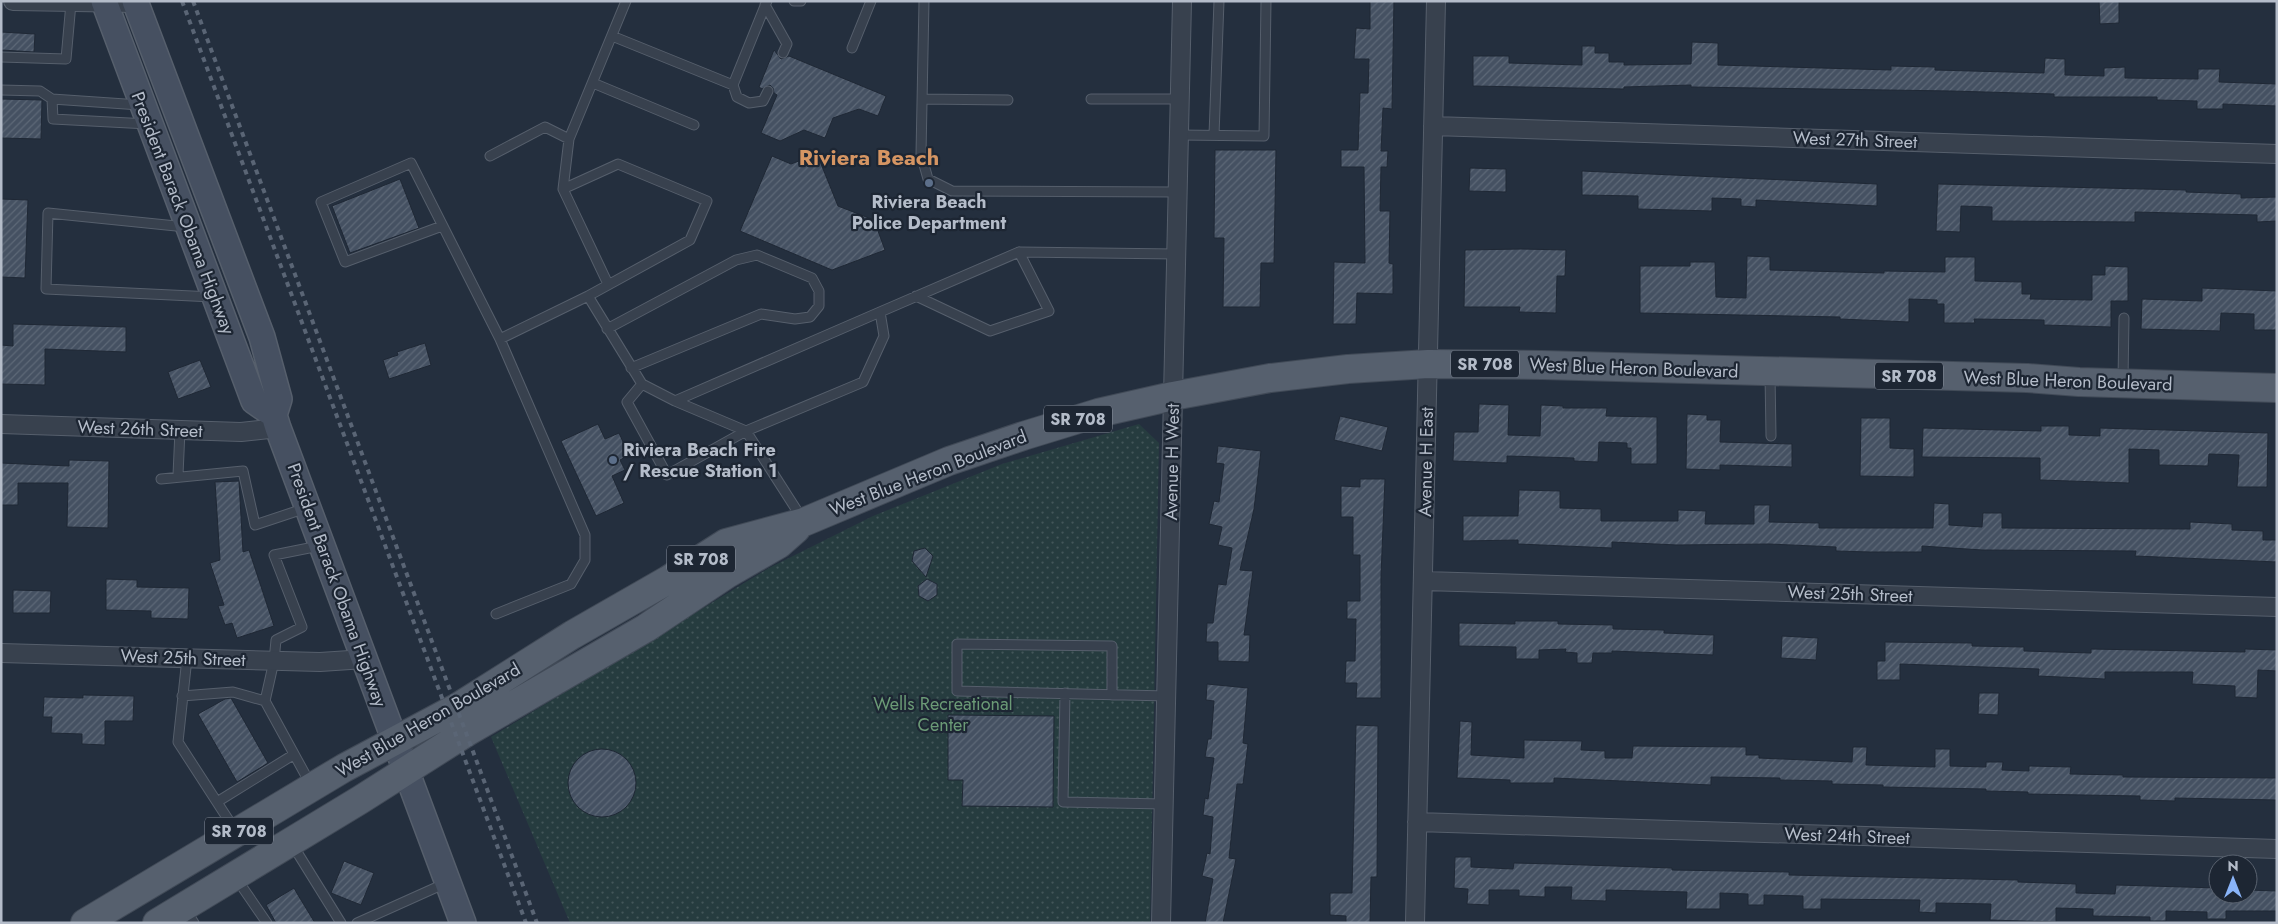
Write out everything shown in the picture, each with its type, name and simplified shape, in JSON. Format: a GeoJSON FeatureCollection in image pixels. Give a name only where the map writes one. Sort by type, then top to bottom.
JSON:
{"type":"FeatureCollection","features":[{"type":"Feature","properties":{"kind":"main road","name":"President Barack Obama Highway"},"geometry":{"type":"LineString","coordinates":[[105,2],[254,401],[276,421],[394,741],[407,770],[446,883],[462,923]]}},
{"type":"Feature","properties":{"kind":"main road","name":"President Barack Obama Highway"},"geometry":{"type":"LineString","coordinates":[[135,2],[262,337],[279,399],[276,421]]}},
{"type":"Feature","properties":{"kind":"main road","name":"West Blue Heron Boulevard"},"geometry":{"type":"LineString","coordinates":[[85,923],[312,787],[458,708],[572,635],[668,580],[726,543],[804,522],[940,465],[1013,439],[1098,413],[1173,396],[1270,378],[1348,369],[1428,364],[1542,364],[2028,378],[2277,388]]}},
{"type":"Feature","properties":{"kind":"main road","name":"West Blue Heron Boulevard"},"geometry":{"type":"LineString","coordinates":[[157,923],[189,914],[234,876],[467,732],[646,628],[727,574],[779,544],[804,522]]}},
{"type":"Feature","properties":{"kind":"street"},"geometry":{"type":"LineString","coordinates":[[13,1],[71,3],[135,2]]}},
{"type":"Feature","properties":{"kind":"street","name":"Avenue H West"},"geometry":{"type":"LineString","coordinates":[[1161,923],[1168,696],[1182,1]]}},
{"type":"Feature","properties":{"kind":"street","name":"Avenue H East"},"geometry":{"type":"LineString","coordinates":[[1415,923],[1436,1]]}},
{"type":"Feature","properties":{"kind":"street","name":"West 27th Street"},"geometry":{"type":"LineString","coordinates":[[1433,126],[2277,154]]}},
{"type":"Feature","properties":{"kind":"street","name":"West 26th Street"},"geometry":{"type":"LineString","coordinates":[[1,424],[241,432],[276,421]]}},
{"type":"Feature","properties":{"kind":"street","name":"West 25th Street"},"geometry":{"type":"LineString","coordinates":[[1424,581],[2277,608]]}},
{"type":"Feature","properties":{"kind":"street","name":"West 25th Street"},"geometry":{"type":"LineString","coordinates":[[1,653],[320,662],[365,659]]}},
{"type":"Feature","properties":{"kind":"street","name":"West 24th Street"},"geometry":{"type":"LineString","coordinates":[[1418,822],[2277,849]]}},
{"type":"Feature","properties":{"kind":"lane"},"geometry":{"type":"LineString","coordinates":[[608,284],[563,189],[569,139],[626,1]]}},
{"type":"Feature","properties":{"kind":"lane"},"geometry":{"type":"LineString","coordinates":[[794,1],[801,1]]}},
{"type":"Feature","properties":{"kind":"lane"},"geometry":{"type":"LineString","coordinates":[[852,48],[870,1]]}},
{"type":"Feature","properties":{"kind":"lane"},"geometry":{"type":"LineString","coordinates":[[924,1],[921,154],[928,180],[952,191],[1177,192]]}},
{"type":"Feature","properties":{"kind":"lane"},"geometry":{"type":"LineString","coordinates":[[1214,136],[1219,1]]}},
{"type":"Feature","properties":{"kind":"lane"},"geometry":{"type":"LineString","coordinates":[[1179,136],[1264,136],[1266,1]]}},
{"type":"Feature","properties":{"kind":"lane"},"geometry":{"type":"LineString","coordinates":[[1,56],[66,59],[71,3]]}},
{"type":"Feature","properties":{"kind":"lane"},"geometry":{"type":"LineString","coordinates":[[766,3],[787,44],[784,54]]}},
{"type":"Feature","properties":{"kind":"lane"},"geometry":{"type":"LineString","coordinates":[[766,3],[733,84],[737,97],[749,103],[763,101],[768,91]]}},
{"type":"Feature","properties":{"kind":"lane"},"geometry":{"type":"LineString","coordinates":[[612,36],[733,84]]}},
{"type":"Feature","properties":{"kind":"lane"},"geometry":{"type":"LineString","coordinates":[[593,83],[694,125]]}},
{"type":"Feature","properties":{"kind":"lane"},"geometry":{"type":"LineString","coordinates":[[1,90],[40,91],[52,100],[146,115]]}},
{"type":"Feature","properties":{"kind":"lane"},"geometry":{"type":"LineString","coordinates":[[1091,100],[1179,99]]}},
{"type":"Feature","properties":{"kind":"lane"},"geometry":{"type":"LineString","coordinates":[[52,100],[53,119],[146,115]]}},
{"type":"Feature","properties":{"kind":"lane"},"geometry":{"type":"LineString","coordinates":[[922,100],[1008,100]]}},
{"type":"Feature","properties":{"kind":"lane"},"geometry":{"type":"LineString","coordinates":[[490,156],[545,127],[569,139]]}},
{"type":"Feature","properties":{"kind":"lane"},"geometry":{"type":"LineString","coordinates":[[442,226],[346,262],[321,202],[411,162],[500,339],[585,535],[585,560],[571,584],[496,614]]}},
{"type":"Feature","properties":{"kind":"lane"},"geometry":{"type":"LineString","coordinates":[[500,339],[588,296],[690,240],[707,201],[618,164],[563,189]]}},
{"type":"Feature","properties":{"kind":"lane"},"geometry":{"type":"LineString","coordinates":[[188,227],[48,213],[46,289],[215,297]]}},
{"type":"Feature","properties":{"kind":"lane"},"geometry":{"type":"LineString","coordinates":[[916,296],[990,331],[1050,311],[1019,252]]}},
{"type":"Feature","properties":{"kind":"lane"},"geometry":{"type":"LineString","coordinates":[[675,401],[1019,252],[1176,254]]}},
{"type":"Feature","properties":{"kind":"lane"},"geometry":{"type":"LineString","coordinates":[[607,329],[736,260],[757,256],[812,278],[819,290],[819,306],[810,317],[795,319],[761,314],[631,368]]}},
{"type":"Feature","properties":{"kind":"lane"},"geometry":{"type":"LineString","coordinates":[[588,296],[642,384],[675,401],[746,431],[804,522]]}},
{"type":"Feature","properties":{"kind":"lane"},"geometry":{"type":"LineString","coordinates":[[642,384],[627,402],[667,475],[746,431],[863,382],[884,336],[880,312]]}},
{"type":"Feature","properties":{"kind":"lane"},"geometry":{"type":"LineString","coordinates":[[2123,383],[2124,318]]}},
{"type":"Feature","properties":{"kind":"lane"},"geometry":{"type":"LineString","coordinates":[[1770,371],[1771,436]]}},
{"type":"Feature","properties":{"kind":"lane"},"geometry":{"type":"LineString","coordinates":[[178,475],[180,430]]}},
{"type":"Feature","properties":{"kind":"lane"},"geometry":{"type":"LineString","coordinates":[[161,479],[178,475],[243,471],[255,525],[308,508]]}},
{"type":"Feature","properties":{"kind":"lane"},"geometry":{"type":"LineString","coordinates":[[312,787],[265,701],[274,661],[276,640],[302,627],[274,555],[322,545]]}},
{"type":"Feature","properties":{"kind":"lane"},"geometry":{"type":"LineString","coordinates":[[1112,695],[1112,646],[957,644],[956,690],[1112,695],[1168,696]]}},
{"type":"Feature","properties":{"kind":"lane"},"geometry":{"type":"LineString","coordinates":[[187,658],[178,742],[237,832]]}},
{"type":"Feature","properties":{"kind":"lane"},"geometry":{"type":"LineString","coordinates":[[182,696],[233,692],[265,701]]}},
{"type":"Feature","properties":{"kind":"lane"},"geometry":{"type":"LineString","coordinates":[[1065,693],[1063,802],[1164,804]]}},
{"type":"Feature","properties":{"kind":"lane"},"geometry":{"type":"LineString","coordinates":[[217,802],[293,755]]}},
{"type":"Feature","properties":{"kind":"lane"},"geometry":{"type":"LineString","coordinates":[[290,841],[341,923]]}},
{"type":"Feature","properties":{"kind":"lane"},"geometry":{"type":"LineString","coordinates":[[234,876],[267,923]]}},
{"type":"Feature","properties":{"kind":"lane"},"geometry":{"type":"LineString","coordinates":[[357,923],[446,883]]}},
{"type":"Feature","properties":{"kind":"green space","name":"Wells Recreational Center"},"geometry":{"type":"Polygon","coordinates":[[[1139,424],[1159,443],[1150,923],[570,923],[491,737],[769,568],[873,516],[1002,464],[1139,424]]]}},
{"type":"Feature","properties":{"kind":"building"},"geometry":{"type":"Polygon","coordinates":[[[1370,1],[1394,1],[1392,109],[1383,108],[1381,151],[1388,151],[1387,167],[1381,167],[1380,211],[1390,211],[1389,263],[1393,264],[1393,294],[1357,293],[1356,324],[1333,324],[1334,262],[1365,263],[1364,167],[1341,167],[1341,150],[1358,150],[1360,93],[1368,93],[1369,59],[1354,59],[1356,28],[1370,29],[1370,1]]]}},
{"type":"Feature","properties":{"kind":"building"},"geometry":{"type":"Polygon","coordinates":[[[2099,1],[2119,1],[2119,23],[2100,24],[2099,1]]]}},
{"type":"Feature","properties":{"kind":"building"},"geometry":{"type":"Polygon","coordinates":[[[1,32],[35,34],[34,52],[1,50],[1,32]]]}},
{"type":"Feature","properties":{"kind":"building"},"geometry":{"type":"Polygon","coordinates":[[[1692,42],[1718,43],[1718,65],[1891,70],[1891,66],[1935,67],[1935,70],[2044,73],[2045,58],[2065,59],[2065,75],[2104,76],[2104,68],[2125,67],[2125,78],[2198,79],[2198,69],[2220,69],[2219,82],[2277,84],[2277,106],[2223,104],[2223,109],[2197,109],[2197,101],[2157,100],[2157,97],[2054,97],[2054,94],[1951,91],[1691,87],[1691,85],[1624,87],[1624,89],[1473,86],[1473,56],[1509,56],[1509,63],[1582,65],[1582,46],[1595,46],[1595,53],[1609,53],[1609,62],[1624,62],[1624,65],[1691,64],[1692,42]]]}},
{"type":"Feature","properties":{"kind":"building"},"geometry":{"type":"Polygon","coordinates":[[[774,50],[781,59],[789,56],[886,96],[878,116],[859,109],[833,118],[825,138],[804,130],[780,141],[761,133],[777,95],[770,85],[762,89],[759,87],[774,50]]]}},
{"type":"Feature","properties":{"kind":"building"},"geometry":{"type":"Polygon","coordinates":[[[1,99],[42,100],[41,139],[1,138],[1,99]]]}},
{"type":"Feature","properties":{"kind":"building"},"geometry":{"type":"Polygon","coordinates":[[[1215,150],[1276,150],[1274,263],[1261,263],[1260,307],[1223,307],[1224,238],[1214,238],[1215,150]]]}},
{"type":"Feature","properties":{"kind":"building"},"geometry":{"type":"Polygon","coordinates":[[[817,154],[838,206],[874,220],[885,250],[832,270],[740,231],[772,156],[791,164],[817,154]]]}},
{"type":"Feature","properties":{"kind":"building"},"geometry":{"type":"Polygon","coordinates":[[[1470,168],[1506,169],[1506,192],[1469,191],[1470,168]]]}},
{"type":"Feature","properties":{"kind":"building"},"geometry":{"type":"Polygon","coordinates":[[[1582,171],[1877,184],[1877,206],[1756,200],[1756,207],[1741,206],[1741,199],[1712,198],[1712,211],[1638,209],[1638,196],[1582,195],[1582,171]]]}},
{"type":"Feature","properties":{"kind":"building"},"geometry":{"type":"Polygon","coordinates":[[[400,179],[419,228],[350,253],[332,206],[400,179]]]}},
{"type":"Feature","properties":{"kind":"building"},"geometry":{"type":"Polygon","coordinates":[[[1938,184],[2186,190],[2186,192],[2241,194],[2241,198],[2277,197],[2277,221],[2257,222],[2257,215],[2135,212],[2135,222],[1992,221],[1992,207],[1961,206],[1960,232],[1936,231],[1938,184]]]}},
{"type":"Feature","properties":{"kind":"building"},"geometry":{"type":"Polygon","coordinates":[[[1,199],[28,200],[25,278],[1,277],[1,199]]]}},
{"type":"Feature","properties":{"kind":"building"},"geometry":{"type":"Polygon","coordinates":[[[1465,250],[1566,250],[1565,276],[1557,276],[1556,313],[1519,312],[1520,307],[1464,307],[1465,250]]]}},
{"type":"Feature","properties":{"kind":"building"},"geometry":{"type":"Polygon","coordinates":[[[1747,256],[1770,257],[1770,270],[1884,273],[1884,271],[1945,272],[1945,257],[1975,257],[1975,281],[2022,282],[2022,294],[2031,294],[2030,299],[2092,300],[2092,275],[2105,275],[2105,266],[2128,267],[2128,301],[2111,301],[2111,327],[2044,325],[2044,320],[1974,319],[1975,323],[1944,323],[1944,304],[1937,304],[1937,300],[1909,299],[1909,322],[1840,319],[1840,317],[1640,313],[1640,266],[1690,266],[1690,262],[1715,262],[1716,297],[1746,298],[1747,256]]]}},
{"type":"Feature","properties":{"kind":"building"},"geometry":{"type":"Polygon","coordinates":[[[2202,288],[2277,291],[2277,330],[2254,330],[2254,314],[2221,313],[2220,331],[2141,329],[2142,299],[2202,301],[2202,288]]]}},
{"type":"Feature","properties":{"kind":"building"},"geometry":{"type":"Polygon","coordinates":[[[13,324],[126,327],[126,352],[45,349],[45,385],[1,384],[1,345],[13,346],[13,324]]]}},
{"type":"Feature","properties":{"kind":"building"},"geometry":{"type":"Polygon","coordinates":[[[425,343],[431,365],[389,379],[383,360],[398,355],[397,352],[425,343]]]}},
{"type":"Feature","properties":{"kind":"building"},"geometry":{"type":"Polygon","coordinates":[[[200,360],[211,387],[178,399],[168,372],[200,360]]]}},
{"type":"Feature","properties":{"kind":"building"},"geometry":{"type":"Polygon","coordinates":[[[1479,404],[1509,405],[1508,435],[1540,436],[1541,405],[1563,406],[1563,408],[1607,408],[1606,416],[1657,417],[1657,464],[1631,464],[1631,448],[1627,448],[1627,443],[1599,442],[1598,462],[1574,461],[1574,458],[1507,456],[1507,463],[1453,461],[1454,432],[1478,432],[1479,404]]]}},
{"type":"Feature","properties":{"kind":"building"},"geometry":{"type":"Polygon","coordinates":[[[1687,414],[1707,415],[1707,420],[1721,420],[1720,442],[1792,444],[1792,467],[1720,465],[1720,470],[1686,469],[1687,414]]]}},
{"type":"Feature","properties":{"kind":"building"},"geometry":{"type":"Polygon","coordinates":[[[1340,416],[1388,427],[1382,451],[1334,440],[1340,416]]]}},
{"type":"Feature","properties":{"kind":"building"},"geometry":{"type":"Polygon","coordinates":[[[1861,418],[1890,418],[1890,448],[1914,449],[1914,477],[1860,476],[1861,418]]]}},
{"type":"Feature","properties":{"kind":"building"},"geometry":{"type":"Polygon","coordinates":[[[598,424],[605,439],[619,433],[629,455],[620,460],[625,470],[612,476],[624,503],[596,516],[561,441],[598,424]]]}},
{"type":"Feature","properties":{"kind":"building"},"geometry":{"type":"Polygon","coordinates":[[[2041,426],[2069,426],[2069,435],[2100,436],[2100,428],[2268,433],[2267,487],[2237,487],[2239,455],[2209,454],[2208,466],[2159,465],[2159,450],[2129,449],[2129,483],[2040,480],[2040,458],[1922,457],[1923,428],[2041,431],[2041,426]]]}},
{"type":"Feature","properties":{"kind":"building"},"geometry":{"type":"Polygon","coordinates":[[[1218,446],[1261,451],[1254,509],[1240,570],[1253,571],[1244,635],[1250,635],[1249,662],[1218,661],[1218,642],[1206,642],[1207,623],[1213,623],[1218,584],[1226,585],[1232,548],[1218,545],[1222,527],[1209,524],[1214,501],[1219,502],[1224,464],[1216,463],[1218,446]]]}},
{"type":"Feature","properties":{"kind":"building"},"geometry":{"type":"Polygon","coordinates":[[[69,460],[109,461],[108,528],[67,527],[68,483],[18,483],[18,505],[1,505],[1,463],[69,466],[69,460]]]}},
{"type":"Feature","properties":{"kind":"building"},"geometry":{"type":"Polygon","coordinates":[[[1360,479],[1385,479],[1381,576],[1381,698],[1356,698],[1357,683],[1345,683],[1346,661],[1355,661],[1356,619],[1347,619],[1347,601],[1360,601],[1360,555],[1353,555],[1353,517],[1341,517],[1341,486],[1360,487],[1360,479]]]}},
{"type":"Feature","properties":{"kind":"building"},"geometry":{"type":"Polygon","coordinates":[[[239,481],[243,552],[249,550],[274,626],[237,638],[232,623],[225,625],[218,606],[224,605],[210,563],[220,560],[215,482],[239,481]]]}},
{"type":"Feature","properties":{"kind":"building"},"geometry":{"type":"Polygon","coordinates":[[[1519,490],[1560,491],[1560,508],[1601,509],[1601,521],[1678,521],[1678,510],[1706,511],[1705,524],[1754,524],[1754,505],[1770,505],[1769,522],[1819,523],[1819,528],[1933,528],[1934,503],[1949,504],[1949,525],[1982,527],[1983,513],[2002,513],[2002,528],[2190,529],[2190,522],[2232,524],[2232,530],[2263,531],[2263,540],[2277,540],[2277,562],[2135,556],[2136,551],[1982,550],[1922,546],[1922,552],[1870,552],[1836,551],[1836,547],[1769,544],[1677,545],[1612,542],[1612,548],[1518,544],[1518,540],[1463,541],[1463,516],[1518,516],[1519,490]]]}},
{"type":"Feature","properties":{"kind":"building"},"geometry":{"type":"Polygon","coordinates":[[[925,548],[933,556],[926,577],[912,561],[914,551],[925,548]]]}},
{"type":"Feature","properties":{"kind":"building"},"geometry":{"type":"Polygon","coordinates":[[[106,579],[137,580],[137,587],[189,588],[188,619],[151,618],[151,611],[106,610],[106,579]]]}},
{"type":"Feature","properties":{"kind":"building"},"geometry":{"type":"Polygon","coordinates":[[[927,579],[937,584],[937,595],[928,601],[919,596],[918,586],[927,579]]]}},
{"type":"Feature","properties":{"kind":"building"},"geometry":{"type":"Polygon","coordinates":[[[13,590],[51,591],[50,613],[13,613],[13,590]]]}},
{"type":"Feature","properties":{"kind":"building"},"geometry":{"type":"Polygon","coordinates":[[[1515,621],[1558,621],[1558,624],[1613,625],[1613,629],[1664,630],[1664,633],[1714,635],[1713,655],[1612,651],[1612,653],[1593,653],[1592,663],[1577,663],[1577,653],[1565,652],[1566,649],[1539,650],[1539,659],[1516,659],[1516,647],[1459,646],[1459,623],[1515,624],[1515,621]]]}},
{"type":"Feature","properties":{"kind":"building"},"geometry":{"type":"Polygon","coordinates":[[[1782,636],[1818,638],[1816,660],[1781,658],[1782,636]]]}},
{"type":"Feature","properties":{"kind":"building"},"geometry":{"type":"Polygon","coordinates":[[[1885,642],[1972,643],[1972,646],[2024,647],[2024,651],[2091,653],[2091,649],[2245,652],[2245,649],[2277,650],[2277,671],[2258,670],[2257,698],[2235,697],[2235,686],[2192,684],[2193,672],[2105,672],[2105,679],[2038,676],[2039,669],[1900,664],[1900,680],[1877,680],[1877,661],[1885,661],[1885,642]]]}},
{"type":"Feature","properties":{"kind":"building"},"geometry":{"type":"Polygon","coordinates":[[[1207,684],[1248,688],[1243,743],[1248,744],[1243,784],[1237,784],[1229,858],[1236,859],[1223,923],[1205,923],[1213,879],[1202,876],[1207,853],[1210,854],[1213,817],[1203,815],[1205,798],[1208,799],[1214,758],[1205,757],[1208,739],[1211,739],[1214,701],[1206,700],[1207,684]]]}},
{"type":"Feature","properties":{"kind":"building"},"geometry":{"type":"Polygon","coordinates":[[[1979,693],[1999,693],[1998,715],[1978,714],[1979,693]]]}},
{"type":"Feature","properties":{"kind":"building"},"geometry":{"type":"Polygon","coordinates":[[[83,695],[134,696],[133,721],[105,721],[105,745],[82,744],[82,734],[51,733],[52,717],[43,717],[44,697],[83,698],[83,695]]]}},
{"type":"Feature","properties":{"kind":"building"},"geometry":{"type":"Polygon","coordinates":[[[231,698],[268,763],[237,782],[198,714],[225,699],[231,698]]]}},
{"type":"Feature","properties":{"kind":"building"},"geometry":{"type":"Polygon","coordinates":[[[948,715],[1054,716],[1053,807],[962,806],[963,780],[948,780],[948,715]]]}},
{"type":"Feature","properties":{"kind":"building"},"geometry":{"type":"Polygon","coordinates":[[[1460,721],[1472,722],[1471,755],[1524,758],[1524,740],[1582,741],[1581,750],[1605,751],[1605,758],[1632,758],[1633,746],[1746,747],[1746,755],[1759,755],[1759,758],[1852,762],[1853,747],[1867,747],[1866,765],[1935,767],[1935,749],[1950,749],[1950,766],[1986,767],[1986,762],[2003,762],[2002,770],[2029,771],[2029,766],[2071,767],[2070,774],[2123,775],[2123,777],[2277,778],[2277,800],[2175,798],[2175,801],[2140,800],[2140,796],[2028,794],[2028,792],[1986,791],[1986,789],[1883,787],[1883,785],[1832,784],[1832,781],[1780,780],[1780,778],[1711,777],[1711,785],[1554,778],[1554,783],[1510,783],[1510,780],[1457,778],[1460,721]]]}},
{"type":"Feature","properties":{"kind":"building"},"geometry":{"type":"Polygon","coordinates":[[[1356,725],[1378,726],[1377,877],[1371,877],[1370,923],[1346,923],[1346,916],[1330,915],[1330,893],[1352,893],[1356,725]]]}},
{"type":"Feature","properties":{"kind":"building"},"geometry":{"type":"Polygon","coordinates":[[[595,749],[609,749],[621,754],[631,764],[636,776],[636,790],[631,802],[621,812],[609,817],[595,817],[583,812],[573,802],[568,790],[568,776],[573,764],[583,754],[595,749]]]}},
{"type":"Feature","properties":{"kind":"building"},"geometry":{"type":"Polygon","coordinates":[[[1455,857],[1471,857],[1471,867],[1513,869],[1514,863],[1672,868],[1672,870],[1789,872],[1789,875],[2018,880],[2018,882],[2076,884],[2076,893],[2115,894],[2116,885],[2208,888],[2208,904],[2258,904],[2258,890],[2277,891],[2277,911],[2226,911],[2226,919],[2207,919],[2207,912],[2166,911],[2166,921],[2150,921],[2150,917],[2093,916],[2093,909],[2056,908],[2056,922],[1990,920],[1991,904],[1936,903],[1936,913],[1919,912],[1920,900],[1821,899],[1821,909],[1803,909],[1803,896],[1764,895],[1764,905],[1748,905],[1748,894],[1720,893],[1720,909],[1686,909],[1687,892],[1606,890],[1606,901],[1571,900],[1572,887],[1545,887],[1545,897],[1519,896],[1519,890],[1489,890],[1489,905],[1467,904],[1468,889],[1454,888],[1455,857]]]}},
{"type":"Feature","properties":{"kind":"building"},"geometry":{"type":"Polygon","coordinates":[[[344,861],[374,873],[361,905],[331,893],[344,861]]]}},
{"type":"Feature","properties":{"kind":"building"},"geometry":{"type":"Polygon","coordinates":[[[294,888],[315,923],[276,923],[266,905],[294,888]]]}},
{"type":"Feature","properties":{"kind":"railway"},"geometry":{"type":"LineString","coordinates":[[182,1],[526,923]]}},
{"type":"Feature","properties":{"kind":"railway"},"geometry":{"type":"LineString","coordinates":[[193,1],[537,923]]}},
{"type":"Feature","properties":{"kind":"place","name":"Riviera Beach Police Department"},"geometry":{"type":"Point","coordinates":[929,183]}},
{"type":"Feature","properties":{"kind":"place","name":"Riviera Beach Fire / Rescue Station 1"},"geometry":{"type":"Point","coordinates":[613,460]}},
{"type":"Feature","properties":{"kind":"district","name":"Riviera Beach"},"geometry":{"type":"Point","coordinates":[869,157]}}]}
